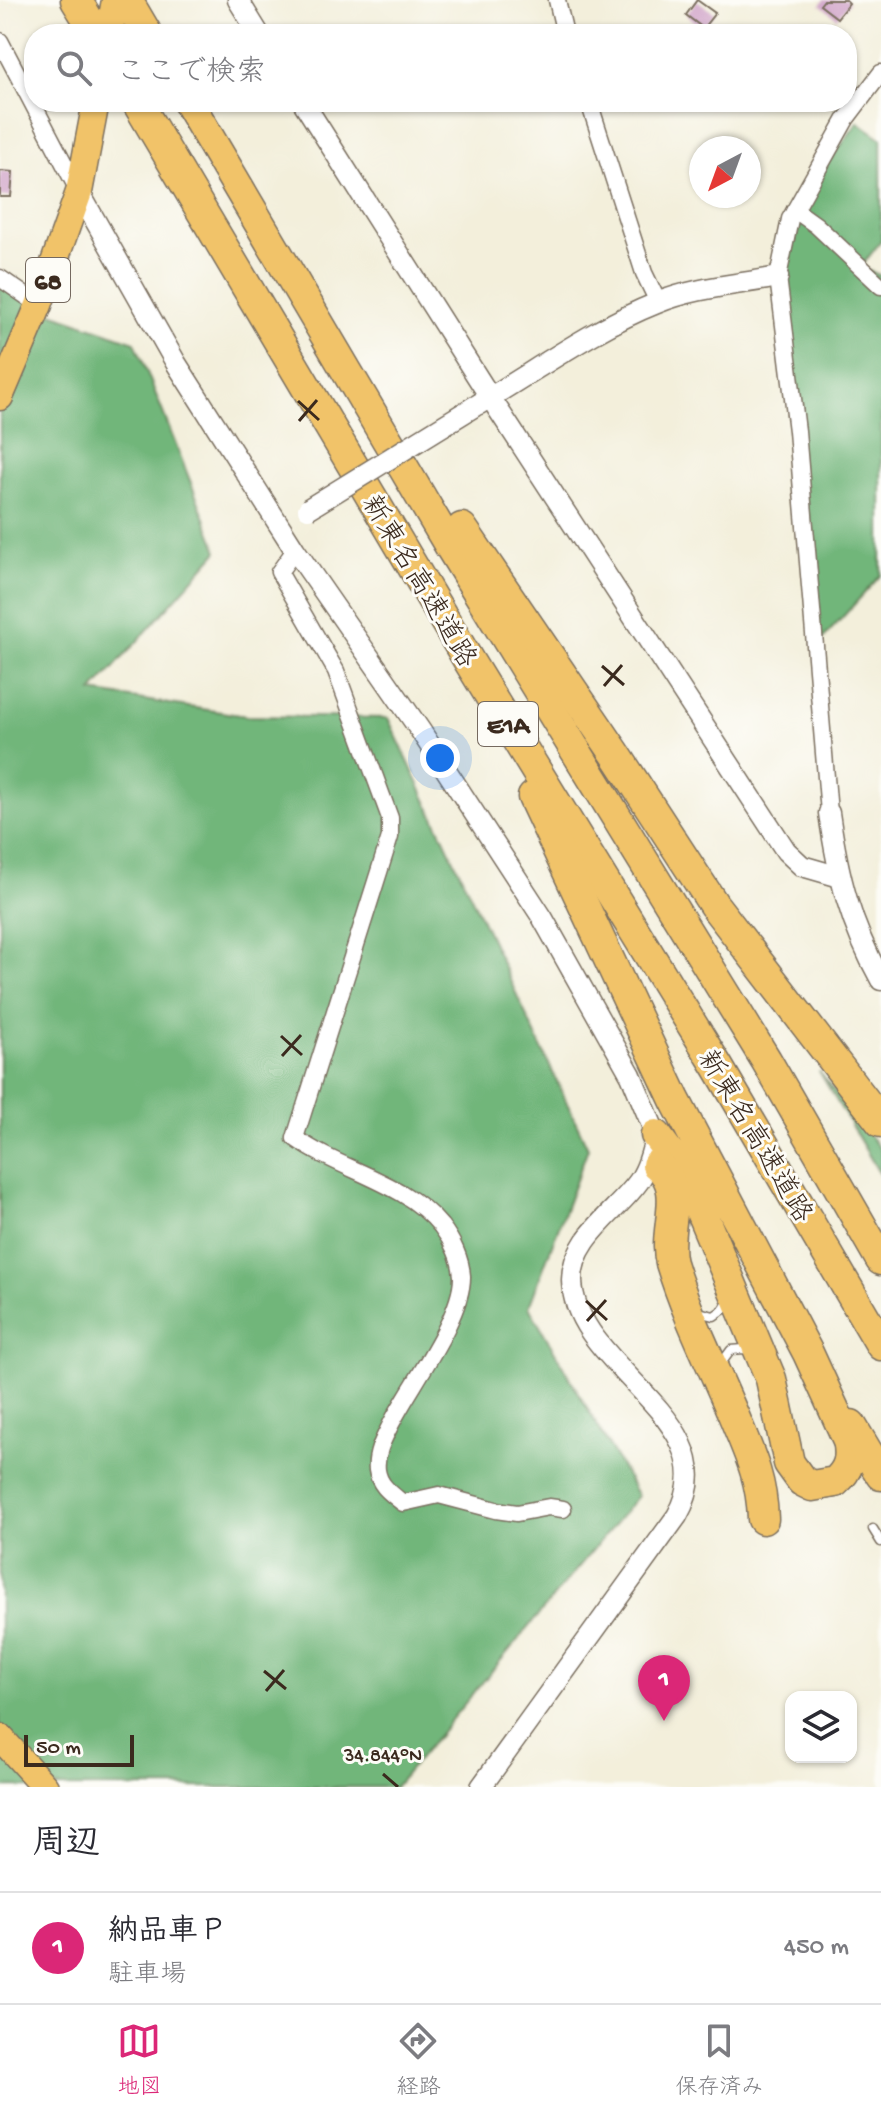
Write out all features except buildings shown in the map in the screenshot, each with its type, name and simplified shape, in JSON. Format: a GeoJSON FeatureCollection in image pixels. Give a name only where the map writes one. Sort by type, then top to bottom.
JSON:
{"type":"FeatureCollection","features":[{"type":"Feature","properties":{"kind":"highway"},"geometry":{"type":"LineString","coordinates":[[76,0],[91,24]]}},
{"type":"Feature","properties":{"kind":"highway"},"geometry":{"type":"LineString","coordinates":[[127,0],[141,24]]}},
{"type":"Feature","properties":{"kind":"highway","name":"新東名高速道路"},"geometry":{"type":"LineString","coordinates":[[143,112],[470,663],[718,1067],[881,1345]]}},
{"type":"Feature","properties":{"kind":"highway"},"geometry":{"type":"LineString","coordinates":[[194,112],[469,539],[714,905],[881,1122]]}},
{"type":"Feature","properties":{"kind":"highway","name":"新東名高速道路"},"geometry":{"type":"LineString","coordinates":[[194,112],[451,548],[766,1060],[881,1260]]}},
{"type":"Feature","properties":{"kind":"highway"},"geometry":{"type":"LineString","coordinates":[[470,663],[675,1100],[808,1353],[848,1440],[851,1453],[849,1465],[835,1482],[812,1486],[802,1481],[789,1463],[778,1402],[766,1363],[691,1188],[681,1169],[652,1148]]}},
{"type":"Feature","properties":{"kind":"highway"},"geometry":{"type":"LineString","coordinates":[[652,1148],[672,1185],[670,1257],[685,1301],[760,1479],[763,1519]]}},
{"type":"Feature","properties":{"kind":"highway"},"geometry":{"type":"LineString","coordinates":[[808,1353],[881,1475]]}},
{"type":"Feature","properties":{"kind":"main road"},"geometry":{"type":"LineString","coordinates":[[111,24],[115,0]]}},
{"type":"Feature","properties":{"kind":"main road","name":"68"},"geometry":{"type":"LineString","coordinates":[[0,397],[8,358],[39,305],[79,192],[94,112]]}},
{"type":"Feature","properties":{"kind":"main road"},"geometry":{"type":"LineString","coordinates":[[0,1737],[45,1787]]}},
{"type":"Feature","properties":{"kind":"street"},"geometry":{"type":"LineString","coordinates":[[238,0],[253,24]]}},
{"type":"Feature","properties":{"kind":"street"},"geometry":{"type":"LineString","coordinates":[[557,0],[563,24]]}},
{"type":"Feature","properties":{"kind":"street"},"geometry":{"type":"LineString","coordinates":[[0,41],[24,87]]}},
{"type":"Feature","properties":{"kind":"street"},"geometry":{"type":"LineString","coordinates":[[857,105],[881,73]]}},
{"type":"Feature","properties":{"kind":"street"},"geometry":{"type":"LineString","coordinates":[[37,112],[176,363],[295,550],[420,730],[542,917],[631,1075],[652,1148],[640,1180],[582,1247],[572,1277],[573,1292],[587,1327],[678,1436],[688,1463],[689,1490],[677,1516],[481,1787]]}},
{"type":"Feature","properties":{"kind":"street"},"geometry":{"type":"LineString","coordinates":[[309,112],[483,401],[786,851],[802,866],[840,877]]}},
{"type":"Feature","properties":{"kind":"street"},"geometry":{"type":"LineString","coordinates":[[592,112],[644,273],[658,302]]}},
{"type":"Feature","properties":{"kind":"street"},"geometry":{"type":"LineString","coordinates":[[851,112],[790,219],[778,277],[797,431],[829,813],[840,877],[861,941],[881,980]]}},
{"type":"Feature","properties":{"kind":"street"},"geometry":{"type":"LineString","coordinates":[[795,210],[816,225],[881,286]]}},
{"type":"Feature","properties":{"kind":"street"},"geometry":{"type":"LineString","coordinates":[[281,525],[581,342],[658,302],[778,277]]}},
{"type":"Feature","properties":{"kind":"street"},"geometry":{"type":"LineString","coordinates":[[0,278],[39,305]]}},
{"type":"Feature","properties":{"kind":"street"},"geometry":{"type":"LineString","coordinates":[[295,550],[279,572],[336,671],[390,818],[390,837],[295,1138],[420,1206],[441,1226],[456,1251],[462,1279],[453,1315],[400,1405],[379,1448],[377,1470],[383,1486],[403,1503],[439,1495],[517,1513],[549,1507],[563,1509]]}},
{"type":"Feature","properties":{"kind":"lane"},"geometry":{"type":"LineString","coordinates":[[685,1301],[699,1312],[714,1316],[727,1304],[732,1287]]}},
{"type":"Feature","properties":{"kind":"lane"},"geometry":{"type":"LineString","coordinates":[[718,1378],[722,1360],[731,1350],[744,1349],[766,1363]]}},
{"type":"Feature","properties":{"kind":"lane"},"geometry":{"type":"LineString","coordinates":[[873,1529],[881,1542]]}},
{"type":"Feature","properties":{"kind":"green space"},"geometry":{"type":"Polygon","coordinates":[[[858,122],[881,138],[881,241],[861,267],[881,276],[881,575],[820,642],[779,282],[800,201],[858,122]]]}},
{"type":"Feature","properties":{"kind":"green space"},"geometry":{"type":"Polygon","coordinates":[[[0,282],[46,311],[135,342],[218,551],[92,692],[247,716],[388,718],[588,1148],[529,1307],[638,1496],[395,1787],[0,1787],[0,282]]]}},
{"type":"Feature","properties":{"kind":"green space"},"geometry":{"type":"Polygon","coordinates":[[[819,1071],[881,1150],[881,1176],[819,1071]]]}},
{"type":"Feature","properties":{"kind":"place","name":"納品車Ｐ"},"geometry":{"type":"Point","coordinates":[664,1721]}}]}
